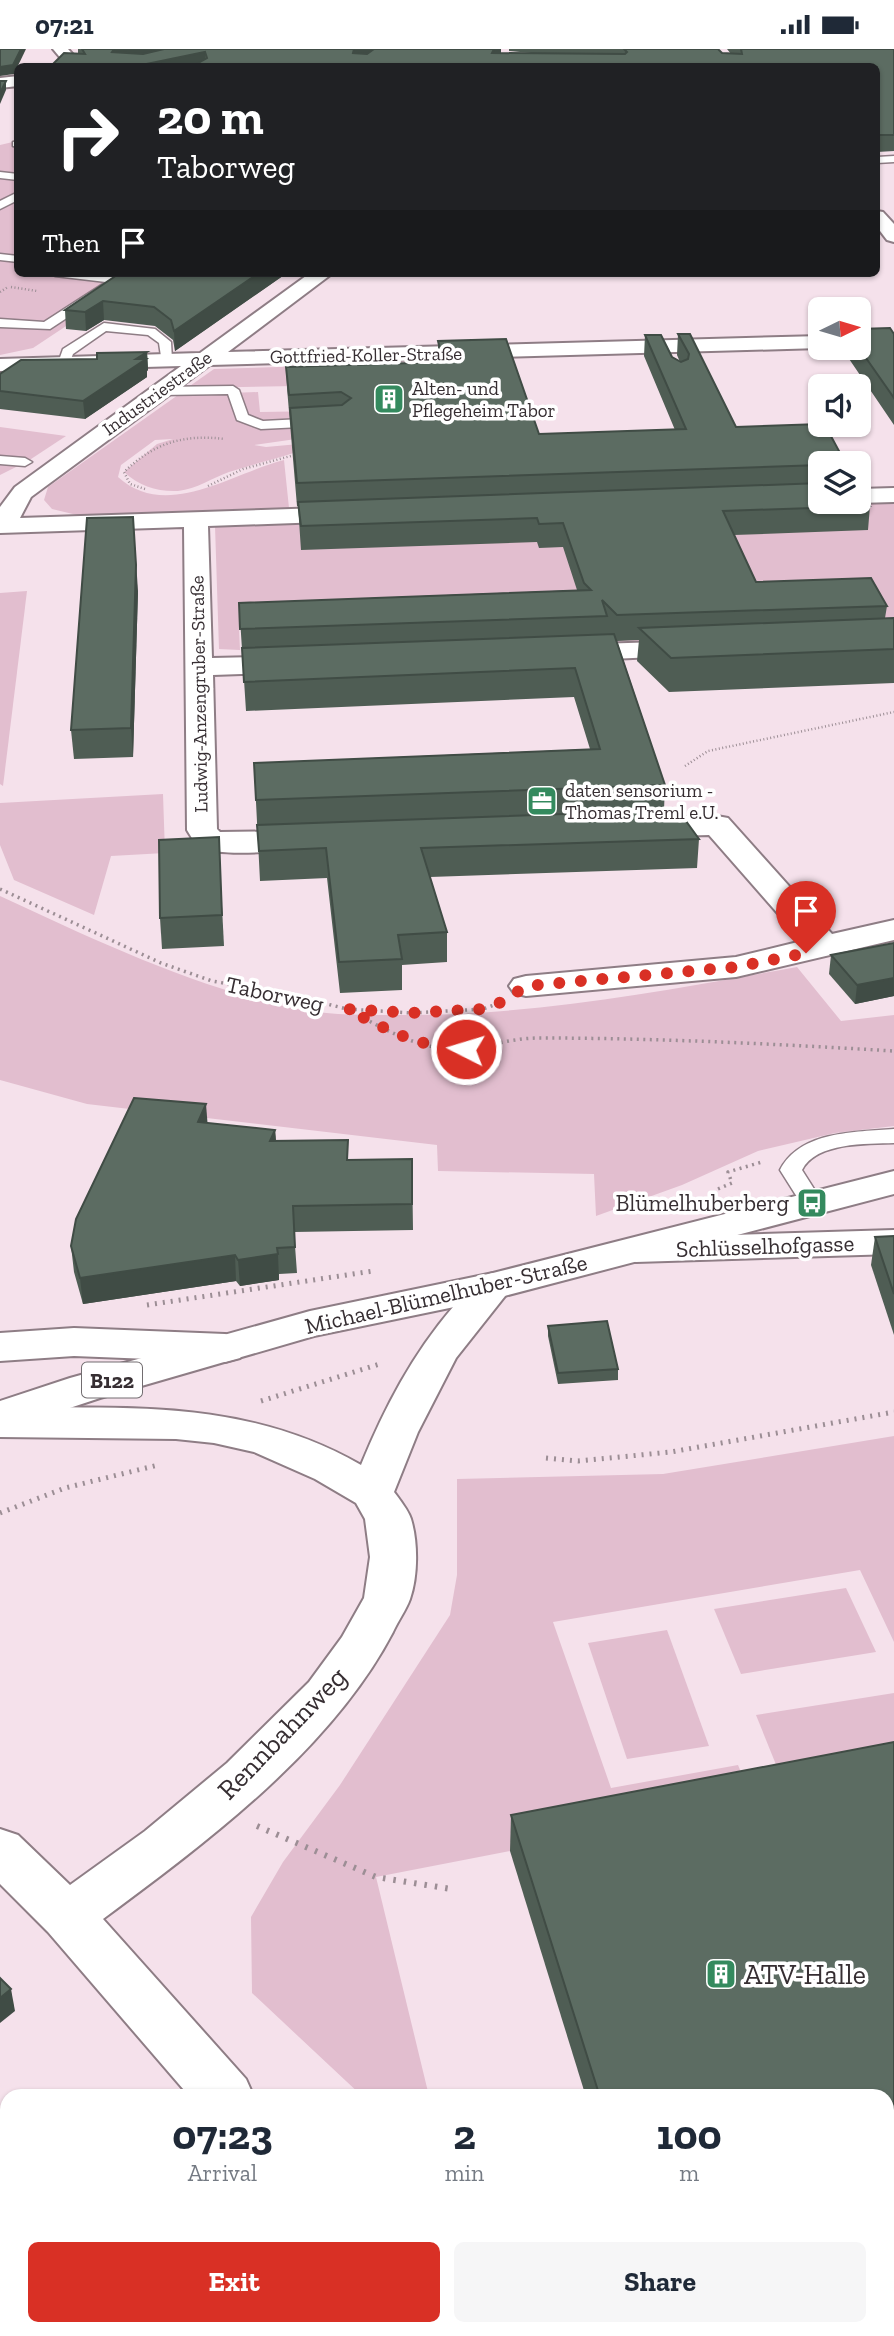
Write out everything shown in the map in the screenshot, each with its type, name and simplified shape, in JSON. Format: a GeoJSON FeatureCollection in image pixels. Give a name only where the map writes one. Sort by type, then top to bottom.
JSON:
{"type":"FeatureCollection","features":[{"type":"Feature","properties":{"kind":"street"},"geometry":{"type":"LineString","coordinates":[[62,51],[82,49]]}},
{"type":"Feature","properties":{"kind":"street"},"geometry":{"type":"LineString","coordinates":[[880,220],[894,236]]}},
{"type":"Feature","properties":{"kind":"street","name":"Industriestraße"},"geometry":{"type":"LineString","coordinates":[[4,526],[9,512],[23,492],[318,277]]}},
{"type":"Feature","properties":{"kind":"street","name":"Gottfried-Koller-Straße"},"geometry":{"type":"LineString","coordinates":[[205,359],[667,352],[808,343]]}},
{"type":"Feature","properties":{"kind":"street"},"geometry":{"type":"LineString","coordinates":[[0,365],[205,359]]}},
{"type":"Feature","properties":{"kind":"street"},"geometry":{"type":"LineString","coordinates":[[871,496],[894,495]]}},
{"type":"Feature","properties":{"kind":"street"},"geometry":{"type":"LineString","coordinates":[[4,526],[375,513]]}},
{"type":"Feature","properties":{"kind":"street","name":"Ludwig-Anzengruber-Straße"},"geometry":{"type":"LineString","coordinates":[[196,519],[202,830],[210,840],[236,843],[346,839]]}},
{"type":"Feature","properties":{"kind":"street"},"geometry":{"type":"LineString","coordinates":[[547,654],[713,648]]}},
{"type":"Feature","properties":{"kind":"street"},"geometry":{"type":"LineString","coordinates":[[200,667],[325,663]]}},
{"type":"Feature","properties":{"kind":"street"},"geometry":{"type":"LineString","coordinates":[[607,829],[717,825],[826,948]]}},
{"type":"Feature","properties":{"kind":"street"},"geometry":{"type":"LineString","coordinates":[[526,986],[736,967],[894,930]]}},
{"type":"Feature","properties":{"kind":"street","name":"Michael-Blümelhuber-Straße"},"geometry":{"type":"LineString","coordinates":[[0,1416],[310,1324],[493,1286],[894,1182]]}},
{"type":"Feature","properties":{"kind":"street","name":"Schlüsselhofgasse"},"geometry":{"type":"LineString","coordinates":[[636,1250],[894,1241]]}},
{"type":"Feature","properties":{"kind":"street"},"geometry":{"type":"LineString","coordinates":[[0,1423],[176,1424],[214,1428],[266,1440],[372,1492],[396,1432],[438,1352],[493,1286]]}},
{"type":"Feature","properties":{"kind":"street"},"geometry":{"type":"LineString","coordinates":[[0,1347],[74,1342],[225,1348]]}},
{"type":"Feature","properties":{"kind":"street","name":"Rennbahnweg"},"geometry":{"type":"LineString","coordinates":[[67,1916],[163,1846],[245,1777],[326,1695],[360,1649],[387,1598],[393,1557],[388,1519],[372,1492]]}},
{"type":"Feature","properties":{"kind":"street"},"geometry":{"type":"LineString","coordinates":[[0,1850],[67,1916],[219,2089]]}},
{"type":"Feature","properties":{"kind":"lane"},"geometry":{"type":"LineString","coordinates":[[90,277],[117,280]]}},
{"type":"Feature","properties":{"kind":"lane"},"geometry":{"type":"LineString","coordinates":[[0,323],[46,326],[122,277]]}},
{"type":"Feature","properties":{"kind":"lane"},"geometry":{"type":"LineString","coordinates":[[64,363],[67,352],[104,327],[159,335],[165,342],[166,360]]}},
{"type":"Feature","properties":{"kind":"lane"},"geometry":{"type":"LineString","coordinates":[[160,391],[233,390],[242,417],[261,425],[333,422]]}},
{"type":"Feature","properties":{"kind":"lane"},"geometry":{"type":"LineString","coordinates":[[0,460],[25,462]]}},
{"type":"Feature","properties":{"kind":"lane"},"geometry":{"type":"LineString","coordinates":[[812,1203],[791,1170],[793,1161],[803,1152],[829,1145],[894,1136]]}},
{"type":"Feature","properties":{"kind":"path"},"geometry":{"type":"LineString","coordinates":[[0,292],[8,287]]}},
{"type":"Feature","properties":{"kind":"path"},"geometry":{"type":"LineString","coordinates":[[153,491],[130,484],[124,472],[157,444],[203,435],[229,439]]}},
{"type":"Feature","properties":{"kind":"path"},"geometry":{"type":"LineString","coordinates":[[199,489],[218,483],[243,469],[307,452]]}},
{"type":"Feature","properties":{"kind":"path"},"geometry":{"type":"LineString","coordinates":[[685,766],[708,751],[894,712]]}},
{"type":"Feature","properties":{"kind":"path","name":"Taborweg"},"geometry":{"type":"LineString","coordinates":[[0,889],[161,963],[212,981],[291,995],[347,1009],[411,1013],[483,1009],[502,1002],[526,986]]}},
{"type":"Feature","properties":{"kind":"path"},"geometry":{"type":"LineString","coordinates":[[347,1009],[409,1040],[435,1048],[466,1049],[518,1038],[536,1038],[722,1041],[894,1051]]}},
{"type":"Feature","properties":{"kind":"path"},"geometry":{"type":"LineString","coordinates":[[712,1191],[732,1183],[729,1172],[769,1160]]}},
{"type":"Feature","properties":{"kind":"path"},"geometry":{"type":"LineString","coordinates":[[137,1306],[381,1269]]}},
{"type":"Feature","properties":{"kind":"path"},"geometry":{"type":"LineString","coordinates":[[0,1513],[65,1488],[142,1467],[202,1458],[221,1414],[413,1354],[438,1352]]}},
{"type":"Feature","properties":{"kind":"path"},"geometry":{"type":"LineString","coordinates":[[546,1458],[578,1461],[671,1452],[894,1412]]}},
{"type":"Feature","properties":{"kind":"path"},"geometry":{"type":"LineString","coordinates":[[211,1805],[376,1877],[451,1889]]}},
{"type":"Feature","properties":{"kind":"shaded area"},"geometry":{"type":"Polygon","coordinates":[[[14,142],[14,277],[140,277],[33,348],[0,355],[0,145],[14,142]]]}},
{"type":"Feature","properties":{"kind":"shaded area"},"geometry":{"type":"Polygon","coordinates":[[[403,363],[406,384],[187,388],[214,369],[403,363]]]}},
{"type":"Feature","properties":{"kind":"shaded area"},"geometry":{"type":"Polygon","coordinates":[[[258,392],[260,412],[324,411],[317,436],[254,445],[266,447],[321,442],[229,472],[192,488],[171,491],[142,484],[124,472],[157,444],[173,439],[155,440],[121,465],[118,477],[137,489],[157,495],[178,494],[200,490],[284,460],[289,508],[77,515],[52,509],[44,500],[48,487],[178,395],[258,392]]]}},
{"type":"Feature","properties":{"kind":"shaded area"},"geometry":{"type":"Polygon","coordinates":[[[0,427],[66,436],[28,461],[0,475],[0,427]]]}},
{"type":"Feature","properties":{"kind":"shaded area"},"geometry":{"type":"Polygon","coordinates":[[[894,503],[894,632],[549,644],[531,617],[239,628],[240,650],[219,649],[215,526],[808,506],[808,514],[871,514],[871,504],[894,503]]]}},
{"type":"Feature","properties":{"kind":"shaded area"},"geometry":{"type":"Polygon","coordinates":[[[27,591],[3,786],[0,784],[0,593],[27,591]]]}},
{"type":"Feature","properties":{"kind":"shaded area"},"geometry":{"type":"Polygon","coordinates":[[[163,794],[165,853],[111,856],[94,915],[14,880],[0,845],[0,803],[163,794]]]}},
{"type":"Feature","properties":{"kind":"shaded area"},"geometry":{"type":"Polygon","coordinates":[[[0,896],[107,945],[216,987],[292,1008],[350,1015],[457,1014],[555,1006],[797,967],[841,1021],[894,1015],[894,1126],[835,1133],[758,1151],[682,1185],[596,1216],[594,1174],[438,1171],[437,1145],[87,1104],[0,1080],[0,896]]]}},
{"type":"Feature","properties":{"kind":"shaded area"},"geometry":{"type":"Polygon","coordinates":[[[894,1436],[894,1642],[860,1570],[553,1622],[611,1788],[738,1765],[754,1804],[376,1877],[427,2089],[355,2089],[252,1993],[251,1917],[283,1862],[340,1785],[450,1615],[457,1575],[457,1479],[663,1474],[894,1436]]]}},
{"type":"Feature","properties":{"kind":"shaded area"},"geometry":{"type":"Polygon","coordinates":[[[846,1588],[876,1652],[741,1674],[714,1609],[846,1588]]]}},
{"type":"Feature","properties":{"kind":"shaded area"},"geometry":{"type":"Polygon","coordinates":[[[667,1630],[709,1746],[627,1759],[588,1643],[667,1630]]]}},
{"type":"Feature","properties":{"kind":"shaded area"},"geometry":{"type":"Polygon","coordinates":[[[894,1693],[894,1757],[781,1777],[756,1715],[894,1693]]]}},
{"type":"Feature","properties":{"kind":"building"},"geometry":{"type":"Polygon","coordinates":[[[0,49],[21,49],[13,65],[0,67],[0,49]]]}},
{"type":"Feature","properties":{"kind":"building"},"geometry":{"type":"Polygon","coordinates":[[[82,49],[114,49],[112,52],[143,54],[164,49],[354,49],[353,53],[367,54],[374,49],[494,49],[492,53],[625,54],[627,52],[624,49],[718,49],[722,53],[742,54],[741,49],[894,49],[894,135],[880,135],[880,63],[198,63],[207,58],[205,52],[151,63],[54,63],[64,53],[85,54],[82,49]]]}},
{"type":"Feature","properties":{"kind":"building"},"geometry":{"type":"Polygon","coordinates":[[[0,81],[6,81],[0,93],[0,81]]]}},
{"type":"Feature","properties":{"kind":"building"},"geometry":{"type":"Polygon","coordinates":[[[114,277],[253,277],[174,331],[171,320],[154,307],[103,301],[85,312],[65,310],[114,277]]]}},
{"type":"Feature","properties":{"kind":"building"},"geometry":{"type":"Polygon","coordinates":[[[890,328],[894,334],[894,398],[868,361],[872,361],[872,329],[890,328]]]}},
{"type":"Feature","properties":{"kind":"building"},"geometry":{"type":"Polygon","coordinates":[[[678,334],[690,334],[736,427],[808,424],[808,437],[831,437],[839,451],[808,451],[808,465],[297,483],[290,408],[342,405],[351,398],[341,392],[289,395],[286,367],[443,362],[438,341],[506,339],[539,434],[686,429],[645,335],[661,335],[672,357],[681,362],[688,359],[689,354],[678,334]]]}},
{"type":"Feature","properties":{"kind":"building"},"geometry":{"type":"Polygon","coordinates":[[[147,352],[136,359],[146,359],[83,401],[0,391],[0,374],[21,360],[97,359],[97,353],[147,352]]]}},
{"type":"Feature","properties":{"kind":"building"},"geometry":{"type":"Polygon","coordinates":[[[808,483],[808,508],[723,511],[756,582],[871,578],[887,606],[617,615],[602,600],[607,616],[240,629],[239,603],[591,590],[584,583],[563,523],[539,524],[537,518],[301,526],[298,502],[808,483]]]}},
{"type":"Feature","properties":{"kind":"building"},"geometry":{"type":"Polygon","coordinates":[[[133,517],[136,565],[131,728],[71,730],[87,518],[133,517]]]}},
{"type":"Feature","properties":{"kind":"building"},"geometry":{"type":"Polygon","coordinates":[[[894,618],[894,649],[671,658],[639,628],[894,618]]]}},
{"type":"Feature","properties":{"kind":"building"},"geometry":{"type":"Polygon","coordinates":[[[614,634],[665,785],[256,800],[254,763],[600,749],[575,668],[244,682],[242,648],[614,634]]]}},
{"type":"Feature","properties":{"kind":"building"},"geometry":{"type":"Polygon","coordinates":[[[678,810],[699,839],[421,848],[447,932],[398,935],[402,959],[339,962],[326,848],[259,851],[257,825],[678,810]]]}},
{"type":"Feature","properties":{"kind":"building"},"geometry":{"type":"Polygon","coordinates":[[[219,837],[222,915],[160,918],[159,840],[219,837]]]}},
{"type":"Feature","properties":{"kind":"building"},"geometry":{"type":"Polygon","coordinates":[[[894,943],[894,978],[857,985],[831,955],[894,943]]]}},
{"type":"Feature","properties":{"kind":"building"},"geometry":{"type":"Polygon","coordinates":[[[134,1098],[206,1104],[198,1122],[275,1130],[270,1141],[348,1140],[347,1160],[412,1159],[412,1204],[293,1206],[295,1247],[277,1248],[278,1254],[238,1260],[235,1255],[80,1278],[71,1246],[76,1219],[134,1098]]]}},
{"type":"Feature","properties":{"kind":"building"},"geometry":{"type":"Polygon","coordinates":[[[894,1236],[894,1294],[875,1237],[894,1236]]]}},
{"type":"Feature","properties":{"kind":"building"},"geometry":{"type":"Polygon","coordinates":[[[607,1321],[618,1369],[558,1373],[548,1326],[607,1321]]]}},
{"type":"Feature","properties":{"kind":"building","name":"ATV-Halle"},"geometry":{"type":"Polygon","coordinates":[[[894,1742],[894,2089],[597,2089],[511,1815],[894,1742]]]}},
{"type":"Feature","properties":{"kind":"building"},"geometry":{"type":"Polygon","coordinates":[[[0,1978],[11,1989],[0,1998],[0,1978]]]}},
{"type":"Feature","properties":{"kind":"place","name":"Alten- und Pflegeheim Tabor"},"geometry":{"type":"Point","coordinates":[389,399]}},
{"type":"Feature","properties":{"kind":"place","name":"daten sensorium - Thomas Treml e.U."},"geometry":{"type":"Point","coordinates":[542,801]}},
{"type":"Feature","properties":{"kind":"place","name":"Blümelhuberberg"},"geometry":{"type":"Point","coordinates":[812,1203]}},
{"type":"Feature","properties":{"kind":"place","name":"ATV-Halle"},"geometry":{"type":"Point","coordinates":[721,1974]}},
{"type":"Feature","properties":{"kind":"route"},"geometry":{"type":"LineString","coordinates":[[466,1049],[435,1048],[409,1040],[347,1009],[411,1013],[483,1009],[502,1002],[526,986],[695,972],[806,953]]}}]}
